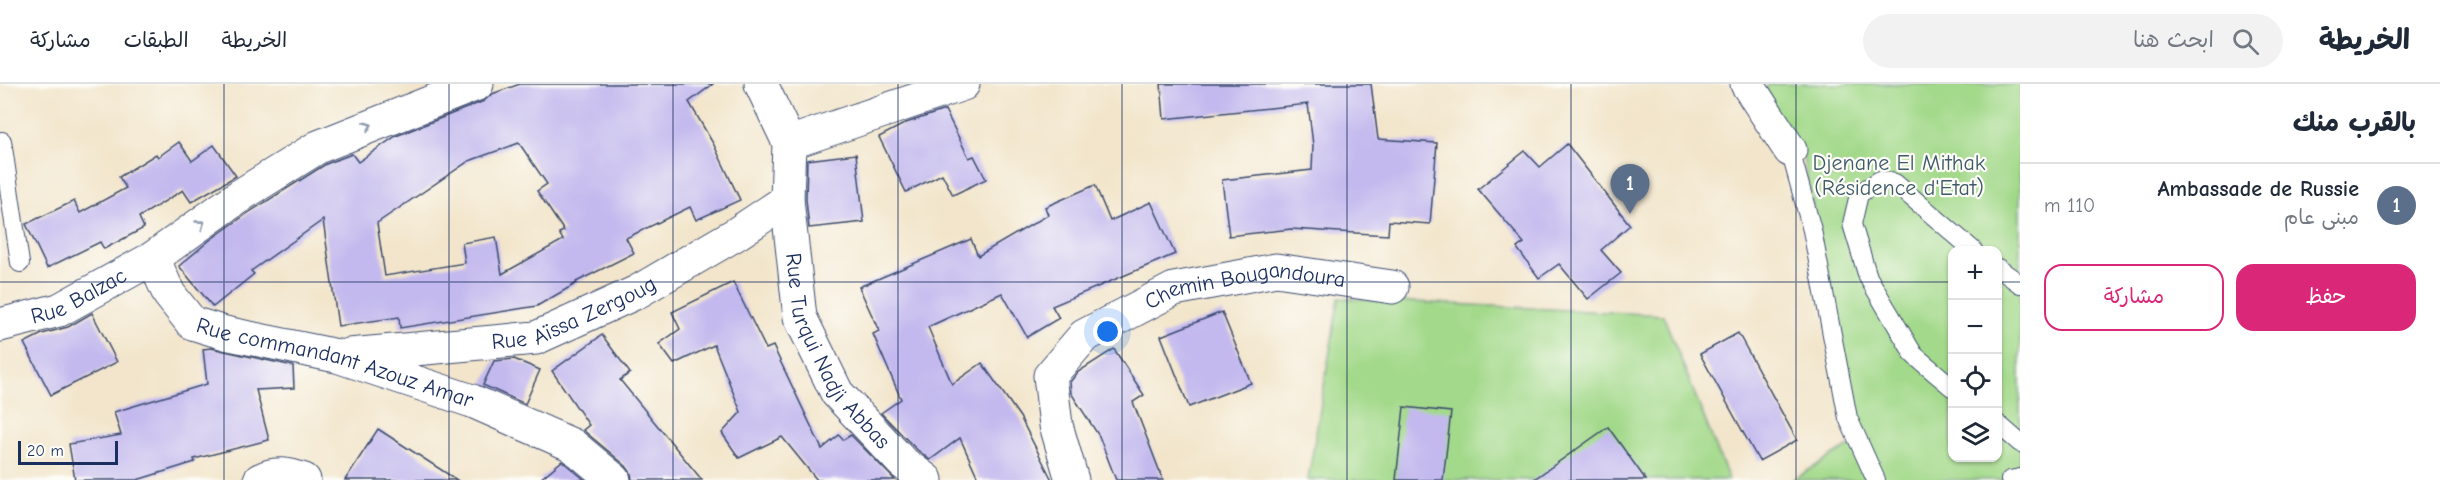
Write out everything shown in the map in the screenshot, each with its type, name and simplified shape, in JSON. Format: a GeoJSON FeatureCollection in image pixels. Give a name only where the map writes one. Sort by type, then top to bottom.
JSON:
{"type":"FeatureCollection","features":[{"type":"Feature","properties":{"kind":"street"},"geometry":{"type":"LineString","coordinates":[[153,258],[241,195],[318,147],[477,84]]}},
{"type":"Feature","properties":{"kind":"street"},"geometry":{"type":"LineString","coordinates":[[761,84],[789,142],[963,84]]}},
{"type":"Feature","properties":{"kind":"street"},"geometry":{"type":"LineString","coordinates":[[1747,84],[1790,150]]}},
{"type":"Feature","properties":{"kind":"street","name":"Rue Turqui Nadji Abbas"},"geometry":{"type":"LineString","coordinates":[[789,142],[787,200],[800,317],[837,393],[902,462],[926,480]]}},
{"type":"Feature","properties":{"kind":"street","name":"Rue Aïssa Zergoug"},"geometry":{"type":"LineString","coordinates":[[337,356],[536,338],[637,292],[736,234],[787,200]]}},
{"type":"Feature","properties":{"kind":"street","name":"Rue Balzac"},"geometry":{"type":"LineString","coordinates":[[0,325],[60,310],[153,258]]}},
{"type":"Feature","properties":{"kind":"street","name":"Rue commandant Azouz Amar"},"geometry":{"type":"LineString","coordinates":[[153,258],[169,294],[192,323],[225,333],[337,356],[472,401],[572,445],[614,480]]}},
{"type":"Feature","properties":{"kind":"street","name":"Chemin Bougandoura"},"geometry":{"type":"LineString","coordinates":[[1072,480],[1056,425],[1050,376],[1084,336],[1174,289],[1276,270],[1392,287]]}},
{"type":"Feature","properties":{"kind":"street"},"geometry":{"type":"LineString","coordinates":[[260,480],[277,474],[288,474],[304,480]]}},
{"type":"Feature","properties":{"kind":"lane"},"geometry":{"type":"LineString","coordinates":[[2,141],[6,209],[20,263]]}},
{"type":"Feature","properties":{"kind":"lane"},"geometry":{"type":"LineString","coordinates":[[1790,150],[1812,230],[1848,418],[1876,480]]}},
{"type":"Feature","properties":{"kind":"lane"},"geometry":{"type":"LineString","coordinates":[[1948,383],[1914,355],[1868,277],[1852,224],[1859,194],[1880,180],[1895,183],[1968,246]]}},
{"type":"Feature","properties":{"kind":"lane"},"geometry":{"type":"LineString","coordinates":[[2002,271],[2020,284]]}},
{"type":"Feature","properties":{"kind":"lane"},"geometry":{"type":"LineString","coordinates":[[2002,427],[2020,443]]}},
{"type":"Feature","properties":{"kind":"lane"},"geometry":{"type":"LineString","coordinates":[[2010,480],[2020,478]]}},
{"type":"Feature","properties":{"kind":"green space","name":"Djenane El Mithak (Résidence d'Etat)"},"geometry":{"type":"Polygon","coordinates":[[[1769,84],[2020,84],[2020,480],[1792,480],[1863,438],[1854,414],[1802,153],[1763,94],[1769,84]]]}},
{"type":"Feature","properties":{"kind":"green space"},"geometry":{"type":"Polygon","coordinates":[[[1339,298],[1663,315],[1729,480],[1308,480],[1339,298]]]}},
{"type":"Feature","properties":{"kind":"building"},"geometry":{"type":"Polygon","coordinates":[[[520,84],[713,84],[689,102],[714,145],[740,200],[696,220],[690,207],[626,238],[634,253],[576,282],[537,306],[400,328],[399,317],[338,326],[323,220],[251,271],[254,274],[213,307],[179,266],[210,240],[251,211],[326,164],[352,154],[358,162],[396,136],[484,101],[492,94],[520,84]],[[519,143],[469,161],[377,223],[385,276],[465,263],[462,243],[496,237],[502,274],[563,240],[559,233],[564,231],[537,191],[547,184],[519,143]]]}},
{"type":"Feature","properties":{"kind":"building"},"geometry":{"type":"Polygon","coordinates":[[[1161,84],[1371,84],[1378,139],[1437,143],[1430,224],[1389,221],[1388,235],[1291,229],[1229,236],[1222,180],[1312,170],[1313,145],[1308,104],[1164,119],[1161,84]]]}},
{"type":"Feature","properties":{"kind":"building"},"geometry":{"type":"Polygon","coordinates":[[[945,110],[969,158],[974,156],[986,179],[953,195],[942,174],[906,192],[879,137],[906,123],[945,110]]]}},
{"type":"Feature","properties":{"kind":"building"},"geometry":{"type":"Polygon","coordinates":[[[179,142],[192,161],[214,145],[236,176],[191,202],[183,190],[139,217],[144,228],[104,249],[100,242],[47,268],[26,224],[74,201],[80,213],[126,188],[119,177],[156,154],[158,157],[179,142]]]}},
{"type":"Feature","properties":{"kind":"building"},"geometry":{"type":"Polygon","coordinates":[[[1567,144],[1630,225],[1601,250],[1621,273],[1588,299],[1559,264],[1539,278],[1517,248],[1524,243],[1478,189],[1525,151],[1540,167],[1567,144]]]}},
{"type":"Feature","properties":{"kind":"building"},"geometry":{"type":"Polygon","coordinates":[[[856,154],[864,222],[809,228],[806,199],[807,160],[856,154]]]}},
{"type":"Feature","properties":{"kind":"building"},"geometry":{"type":"Polygon","coordinates":[[[1095,185],[1110,221],[1151,202],[1175,254],[1052,306],[1059,318],[1027,337],[1002,293],[928,327],[952,384],[982,363],[1020,417],[1052,480],[979,480],[960,438],[930,460],[881,413],[901,399],[873,334],[879,331],[859,287],[971,239],[978,256],[1048,215],[1045,207],[1095,185]]]}},
{"type":"Feature","properties":{"kind":"building"},"geometry":{"type":"Polygon","coordinates":[[[733,282],[766,349],[773,346],[822,449],[839,435],[843,440],[851,435],[895,480],[817,480],[782,437],[739,458],[722,433],[741,412],[714,345],[674,364],[659,344],[680,329],[672,312],[733,282]]]}},
{"type":"Feature","properties":{"kind":"building"},"geometry":{"type":"Polygon","coordinates":[[[1222,312],[1251,383],[1189,407],[1161,336],[1222,312]]]}},
{"type":"Feature","properties":{"kind":"building"},"geometry":{"type":"Polygon","coordinates":[[[92,313],[117,362],[51,395],[24,343],[42,334],[68,327],[92,313]]]}},
{"type":"Feature","properties":{"kind":"building"},"geometry":{"type":"Polygon","coordinates":[[[1738,333],[1797,440],[1759,461],[1700,354],[1738,333]]]}},
{"type":"Feature","properties":{"kind":"building"},"geometry":{"type":"Polygon","coordinates":[[[602,335],[630,373],[620,380],[702,480],[632,480],[631,473],[626,466],[583,430],[589,425],[552,371],[602,335]]]}},
{"type":"Feature","properties":{"kind":"building"},"geometry":{"type":"Polygon","coordinates":[[[211,348],[293,366],[294,388],[256,390],[269,440],[194,459],[195,462],[137,480],[75,480],[69,444],[121,435],[114,412],[207,384],[203,349],[211,348]]]}},
{"type":"Feature","properties":{"kind":"building"},"geometry":{"type":"Polygon","coordinates":[[[1114,349],[1144,395],[1133,402],[1163,480],[1116,480],[1099,436],[1071,393],[1070,382],[1078,372],[1114,349]]]}},
{"type":"Feature","properties":{"kind":"building"},"geometry":{"type":"Polygon","coordinates":[[[514,359],[540,370],[525,404],[483,385],[494,361],[514,359]]]}},
{"type":"Feature","properties":{"kind":"building"},"geometry":{"type":"Polygon","coordinates":[[[1404,407],[1451,412],[1443,480],[1396,480],[1404,407]]]}},
{"type":"Feature","properties":{"kind":"building"},"geometry":{"type":"Polygon","coordinates":[[[1608,427],[1646,480],[1533,480],[1608,427]]]}},
{"type":"Feature","properties":{"kind":"building"},"geometry":{"type":"Polygon","coordinates":[[[378,429],[457,480],[345,480],[378,429]]]}},
{"type":"Feature","properties":{"kind":"building"},"geometry":{"type":"Polygon","coordinates":[[[562,461],[585,480],[539,480],[562,461]]]}},
{"type":"Feature","properties":{"kind":"place","name":"Ambassade de Russie"},"geometry":{"type":"Point","coordinates":[1630,214]}}]}
